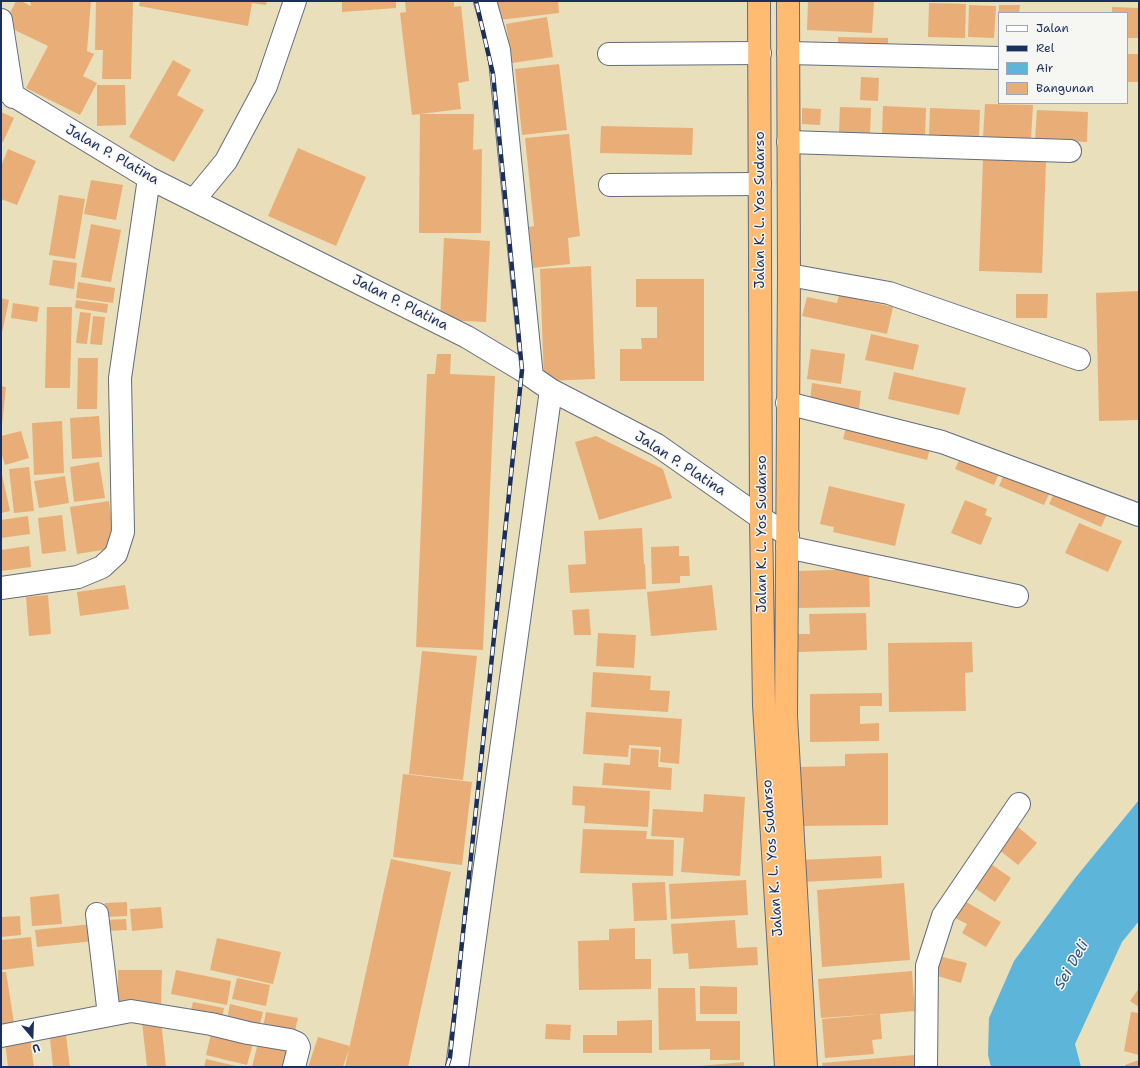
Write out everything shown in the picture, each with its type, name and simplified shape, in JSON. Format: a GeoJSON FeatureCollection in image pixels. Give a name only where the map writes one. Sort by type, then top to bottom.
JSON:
{"type":"FeatureCollection","features":[{"type":"Feature","properties":{"kind":"highway","name":"Jalan K. L. Yos Sudarso"},"geometry":{"type":"LineString","coordinates":[[759,1],[764,705],[786,1067]]}},
{"type":"Feature","properties":{"kind":"highway","name":"Jalan K. L. Yos Sudarso"},"geometry":{"type":"LineString","coordinates":[[788,1],[789,275],[786,716],[806,1067]]}},
{"type":"Feature","properties":{"kind":"street"},"geometry":{"type":"LineString","coordinates":[[194,200],[226,161],[266,86],[295,1]]}},
{"type":"Feature","properties":{"kind":"street"},"geometry":{"type":"LineString","coordinates":[[485,1],[499,50],[532,377]]}},
{"type":"Feature","properties":{"kind":"street"},"geometry":{"type":"LineString","coordinates":[[1,20],[7,92]]}},
{"type":"Feature","properties":{"kind":"street"},"geometry":{"type":"LineString","coordinates":[[609,54],[760,53]]}},
{"type":"Feature","properties":{"kind":"street"},"geometry":{"type":"LineString","coordinates":[[788,53],[998,58]]}},
{"type":"Feature","properties":{"kind":"street","name":"Jalan P. Platina"},"geometry":{"type":"LineString","coordinates":[[7,92],[149,178],[467,337],[551,390],[658,445],[762,518],[788,541]]}},
{"type":"Feature","properties":{"kind":"street"},"geometry":{"type":"LineString","coordinates":[[788,142],[1070,151]]}},
{"type":"Feature","properties":{"kind":"street"},"geometry":{"type":"LineString","coordinates":[[1,588],[78,577],[102,567],[116,554],[123,532],[120,378],[149,178]]}},
{"type":"Feature","properties":{"kind":"street"},"geometry":{"type":"LineString","coordinates":[[610,186],[760,184]]}},
{"type":"Feature","properties":{"kind":"street"},"geometry":{"type":"LineString","coordinates":[[789,275],[889,293],[1078,359]]}},
{"type":"Feature","properties":{"kind":"street"},"geometry":{"type":"LineString","coordinates":[[457,1067],[551,390]]}},
{"type":"Feature","properties":{"kind":"street"},"geometry":{"type":"LineString","coordinates":[[787,403],[942,442],[1139,515]]}},
{"type":"Feature","properties":{"kind":"street"},"geometry":{"type":"LineString","coordinates":[[788,541],[1017,596]]}},
{"type":"Feature","properties":{"kind":"street"},"geometry":{"type":"LineString","coordinates":[[926,1067],[927,966],[943,916],[1019,804]]}},
{"type":"Feature","properties":{"kind":"street"},"geometry":{"type":"LineString","coordinates":[[96,914],[109,1014]]}},
{"type":"Feature","properties":{"kind":"street"},"geometry":{"type":"LineString","coordinates":[[1,1036],[109,1014],[131,1011],[211,1024],[248,1033],[290,1040],[297,1043],[299,1047],[294,1067]]}},
{"type":"Feature","properties":{"kind":"water","name":"Sei Deli"},"geometry":{"type":"Polygon","coordinates":[[[1139,800],[1139,921],[1122,942],[1075,1044],[1081,1067],[991,1067],[988,1055],[989,1018],[1014,961],[1076,877],[1139,800]]]}},
{"type":"Feature","properties":{"kind":"building"},"geometry":{"type":"Polygon","coordinates":[[[16,1],[21,1],[31,6],[30,1],[91,1],[87,51],[94,54],[83,76],[97,83],[80,115],[26,88],[48,46],[4,25],[16,1]]]}},
{"type":"Feature","properties":{"kind":"building"},"geometry":{"type":"Polygon","coordinates":[[[96,1],[133,1],[131,79],[102,79],[103,50],[95,50],[96,1]]]}},
{"type":"Feature","properties":{"kind":"building"},"geometry":{"type":"Polygon","coordinates":[[[140,1],[267,1],[266,5],[252,3],[248,26],[139,6],[140,1]]]}},
{"type":"Feature","properties":{"kind":"building"},"geometry":{"type":"Polygon","coordinates":[[[342,1],[396,1],[396,8],[342,12],[342,1]]]}},
{"type":"Feature","properties":{"kind":"building"},"geometry":{"type":"Polygon","coordinates":[[[405,1],[454,1],[454,7],[461,6],[469,81],[458,83],[461,109],[412,115],[400,13],[406,12],[405,1]]]}},
{"type":"Feature","properties":{"kind":"building"},"geometry":{"type":"Polygon","coordinates":[[[497,1],[558,1],[559,13],[499,20],[497,1]]]}},
{"type":"Feature","properties":{"kind":"building"},"geometry":{"type":"Polygon","coordinates":[[[808,1],[874,1],[872,33],[807,30],[808,1]]]}},
{"type":"Feature","properties":{"kind":"building"},"geometry":{"type":"Polygon","coordinates":[[[929,3],[966,4],[965,38],[928,37],[929,3]]]}},
{"type":"Feature","properties":{"kind":"building"},"geometry":{"type":"Polygon","coordinates":[[[969,5],[996,6],[994,38],[968,37],[969,5]]]}},
{"type":"Feature","properties":{"kind":"building"},"geometry":{"type":"Polygon","coordinates":[[[999,5],[1020,5],[1019,12],[999,12],[999,5]]]}},
{"type":"Feature","properties":{"kind":"building"},"geometry":{"type":"Polygon","coordinates":[[[1112,7],[1139,8],[1139,38],[1128,38],[1128,12],[1112,12],[1112,7]]]}},
{"type":"Feature","properties":{"kind":"building"},"geometry":{"type":"Polygon","coordinates":[[[547,17],[553,57],[512,63],[506,24],[547,17]]]}},
{"type":"Feature","properties":{"kind":"building"},"geometry":{"type":"Polygon","coordinates":[[[838,37],[888,38],[888,54],[838,52],[838,37]]]}},
{"type":"Feature","properties":{"kind":"building"},"geometry":{"type":"Polygon","coordinates":[[[1128,54],[1139,54],[1139,82],[1128,82],[1128,54]]]}},
{"type":"Feature","properties":{"kind":"building"},"geometry":{"type":"Polygon","coordinates":[[[173,60],[191,70],[177,95],[204,110],[174,162],[129,137],[173,60]]]}},
{"type":"Feature","properties":{"kind":"building"},"geometry":{"type":"Polygon","coordinates":[[[559,64],[567,130],[522,135],[515,69],[559,64]]]}},
{"type":"Feature","properties":{"kind":"building"},"geometry":{"type":"Polygon","coordinates":[[[861,77],[879,78],[878,101],[860,100],[861,77]]]}},
{"type":"Feature","properties":{"kind":"building"},"geometry":{"type":"Polygon","coordinates":[[[97,85],[125,85],[126,125],[97,126],[97,85]]]}},
{"type":"Feature","properties":{"kind":"building"},"geometry":{"type":"Polygon","coordinates":[[[985,104],[1033,105],[1031,139],[983,138],[985,104]]]}},
{"type":"Feature","properties":{"kind":"building"},"geometry":{"type":"Polygon","coordinates":[[[883,106],[926,108],[925,136],[882,135],[883,106]]]}},
{"type":"Feature","properties":{"kind":"building"},"geometry":{"type":"Polygon","coordinates":[[[840,107],[871,108],[870,134],[839,133],[840,107]]]}},
{"type":"Feature","properties":{"kind":"building"},"geometry":{"type":"Polygon","coordinates":[[[802,108],[821,109],[820,125],[802,124],[802,108]]]}},
{"type":"Feature","properties":{"kind":"building"},"geometry":{"type":"Polygon","coordinates":[[[930,108],[980,110],[979,137],[929,136],[930,108]]]}},
{"type":"Feature","properties":{"kind":"building"},"geometry":{"type":"Polygon","coordinates":[[[1037,110],[1088,112],[1087,142],[1035,140],[1037,110]]]}},
{"type":"Feature","properties":{"kind":"building"},"geometry":{"type":"Polygon","coordinates":[[[1,112],[14,118],[3,142],[1,142],[1,112]]]}},
{"type":"Feature","properties":{"kind":"building"},"geometry":{"type":"Polygon","coordinates":[[[420,114],[474,114],[473,150],[482,149],[481,233],[419,233],[420,114]]]}},
{"type":"Feature","properties":{"kind":"building"},"geometry":{"type":"Polygon","coordinates":[[[601,126],[693,128],[692,155],[600,153],[601,126]]]}},
{"type":"Feature","properties":{"kind":"building"},"geometry":{"type":"Polygon","coordinates":[[[569,134],[580,236],[568,238],[570,264],[533,268],[529,227],[534,226],[525,138],[569,134]]]}},
{"type":"Feature","properties":{"kind":"building"},"geometry":{"type":"Polygon","coordinates":[[[298,148],[366,177],[336,246],[268,216],[298,148]]]}},
{"type":"Feature","properties":{"kind":"building"},"geometry":{"type":"Polygon","coordinates":[[[8,149],[36,161],[17,205],[1,199],[1,166],[8,149]]]}},
{"type":"Feature","properties":{"kind":"building"},"geometry":{"type":"Polygon","coordinates":[[[983,159],[1046,161],[1042,273],[979,271],[983,159]]]}},
{"type":"Feature","properties":{"kind":"building"},"geometry":{"type":"Polygon","coordinates":[[[91,180],[123,185],[116,220],[84,214],[91,180]]]}},
{"type":"Feature","properties":{"kind":"building"},"geometry":{"type":"Polygon","coordinates":[[[59,195],[85,199],[75,259],[49,255],[59,195]]]}},
{"type":"Feature","properties":{"kind":"building"},"geometry":{"type":"Polygon","coordinates":[[[91,224],[121,230],[111,282],[81,277],[91,224]]]}},
{"type":"Feature","properties":{"kind":"building"},"geometry":{"type":"Polygon","coordinates":[[[444,238],[490,241],[486,322],[440,320],[444,238]]]}},
{"type":"Feature","properties":{"kind":"building"},"geometry":{"type":"Polygon","coordinates":[[[53,260],[77,263],[74,289],[49,285],[53,260]]]}},
{"type":"Feature","properties":{"kind":"building"},"geometry":{"type":"Polygon","coordinates":[[[591,266],[595,379],[544,381],[540,269],[591,266]]]}},
{"type":"Feature","properties":{"kind":"building"},"geometry":{"type":"Polygon","coordinates":[[[636,279],[704,279],[704,381],[620,381],[620,349],[642,349],[641,338],[657,338],[657,307],[636,307],[636,279]]]}},
{"type":"Feature","properties":{"kind":"building"},"geometry":{"type":"Polygon","coordinates":[[[78,282],[115,288],[113,303],[76,298],[78,282]]]}},
{"type":"Feature","properties":{"kind":"building"},"geometry":{"type":"Polygon","coordinates":[[[1139,291],[1139,420],[1099,421],[1096,293],[1139,291]]]}},
{"type":"Feature","properties":{"kind":"building"},"geometry":{"type":"Polygon","coordinates":[[[1016,294],[1048,294],[1047,318],[1016,318],[1016,294]]]}},
{"type":"Feature","properties":{"kind":"building"},"geometry":{"type":"Polygon","coordinates":[[[839,295],[893,307],[887,334],[802,316],[807,297],[837,303],[839,295]]]}},
{"type":"Feature","properties":{"kind":"building"},"geometry":{"type":"Polygon","coordinates":[[[1,298],[9,300],[2,333],[1,332],[1,298]]]}},
{"type":"Feature","properties":{"kind":"building"},"geometry":{"type":"Polygon","coordinates":[[[76,300],[108,304],[107,313],[75,308],[76,300]]]}},
{"type":"Feature","properties":{"kind":"building"},"geometry":{"type":"Polygon","coordinates":[[[13,303],[39,307],[37,322],[11,318],[13,303]]]}},
{"type":"Feature","properties":{"kind":"building"},"geometry":{"type":"Polygon","coordinates":[[[47,307],[72,307],[70,388],[45,388],[47,307]]]}},
{"type":"Feature","properties":{"kind":"building"},"geometry":{"type":"Polygon","coordinates":[[[80,312],[91,313],[87,344],[76,343],[80,312]]]}},
{"type":"Feature","properties":{"kind":"building"},"geometry":{"type":"Polygon","coordinates":[[[93,316],[105,317],[102,345],[90,344],[93,316]]]}},
{"type":"Feature","properties":{"kind":"building"},"geometry":{"type":"Polygon","coordinates":[[[871,334],[919,345],[913,370],[865,360],[871,334]]]}},
{"type":"Feature","properties":{"kind":"building"},"geometry":{"type":"Polygon","coordinates":[[[811,349],[845,354],[841,384],[807,379],[811,349]]]}},
{"type":"Feature","properties":{"kind":"building"},"geometry":{"type":"Polygon","coordinates":[[[437,354],[451,354],[450,374],[495,376],[483,650],[416,647],[427,374],[435,374],[437,354]]]}},
{"type":"Feature","properties":{"kind":"building"},"geometry":{"type":"Polygon","coordinates":[[[78,358],[98,358],[97,409],[77,409],[78,358]]]}},
{"type":"Feature","properties":{"kind":"building"},"geometry":{"type":"Polygon","coordinates":[[[894,372],[966,388],[959,415],[888,399],[894,372]]]}},
{"type":"Feature","properties":{"kind":"building"},"geometry":{"type":"Polygon","coordinates":[[[812,383],[861,391],[859,409],[810,401],[812,383]]]}},
{"type":"Feature","properties":{"kind":"building"},"geometry":{"type":"Polygon","coordinates":[[[1,386],[6,387],[2,425],[1,425],[1,386]]]}},
{"type":"Feature","properties":{"kind":"building"},"geometry":{"type":"Polygon","coordinates":[[[99,416],[102,457],[72,459],[70,418],[99,416]]]}},
{"type":"Feature","properties":{"kind":"building"},"geometry":{"type":"Polygon","coordinates":[[[848,420],[932,441],[927,460],[843,439],[848,420]]]}},
{"type":"Feature","properties":{"kind":"building"},"geometry":{"type":"Polygon","coordinates":[[[62,421],[64,473],[34,475],[32,423],[62,421]]]}},
{"type":"Feature","properties":{"kind":"building"},"geometry":{"type":"Polygon","coordinates":[[[21,431],[29,458],[5,465],[1,452],[1,436],[21,431]]]}},
{"type":"Feature","properties":{"kind":"building"},"geometry":{"type":"Polygon","coordinates":[[[596,436],[663,469],[672,498],[599,520],[575,442],[596,436]]]}},
{"type":"Feature","properties":{"kind":"building"},"geometry":{"type":"Polygon","coordinates":[[[963,452],[1001,469],[994,485],[955,469],[963,452]]]}},
{"type":"Feature","properties":{"kind":"building"},"geometry":{"type":"Polygon","coordinates":[[[99,462],[105,498],[74,502],[70,467],[99,462]]]}},
{"type":"Feature","properties":{"kind":"building"},"geometry":{"type":"Polygon","coordinates":[[[29,467],[34,511],[14,513],[9,469],[29,467]]]}},
{"type":"Feature","properties":{"kind":"building"},"geometry":{"type":"Polygon","coordinates":[[[1007,468],[1052,488],[1044,505],[999,486],[1007,468]]]}},
{"type":"Feature","properties":{"kind":"building"},"geometry":{"type":"Polygon","coordinates":[[[1,470],[10,511],[1,513],[1,470]]]}},
{"type":"Feature","properties":{"kind":"building"},"geometry":{"type":"Polygon","coordinates":[[[65,476],[69,503],[39,508],[34,481],[65,476]]]}},
{"type":"Feature","properties":{"kind":"building"},"geometry":{"type":"Polygon","coordinates":[[[829,486],[905,504],[895,546],[833,532],[834,527],[820,524],[829,486]]]}},
{"type":"Feature","properties":{"kind":"building"},"geometry":{"type":"Polygon","coordinates":[[[1057,487],[1109,510],[1101,527],[1049,504],[1057,487]]]}},
{"type":"Feature","properties":{"kind":"building"},"geometry":{"type":"Polygon","coordinates":[[[965,500],[987,509],[985,515],[992,518],[981,545],[951,533],[965,500]]]}},
{"type":"Feature","properties":{"kind":"building"},"geometry":{"type":"Polygon","coordinates":[[[109,501],[115,548],[77,554],[70,507],[109,501]]]}},
{"type":"Feature","properties":{"kind":"building"},"geometry":{"type":"Polygon","coordinates":[[[62,515],[66,551],[42,554],[38,518],[62,515]]]}},
{"type":"Feature","properties":{"kind":"building"},"geometry":{"type":"Polygon","coordinates":[[[28,516],[30,534],[1,538],[1,520],[28,516]]]}},
{"type":"Feature","properties":{"kind":"building"},"geometry":{"type":"Polygon","coordinates":[[[1079,523],[1122,541],[1108,572],[1065,553],[1079,523]]]}},
{"type":"Feature","properties":{"kind":"building"},"geometry":{"type":"Polygon","coordinates":[[[642,528],[646,589],[570,593],[568,565],[586,564],[584,531],[642,528]]]}},
{"type":"Feature","properties":{"kind":"building"},"geometry":{"type":"Polygon","coordinates":[[[29,546],[31,567],[1,571],[1,550],[29,546]]]}},
{"type":"Feature","properties":{"kind":"building"},"geometry":{"type":"Polygon","coordinates":[[[679,546],[679,556],[689,556],[690,576],[680,576],[680,583],[652,584],[651,547],[679,546]]]}},
{"type":"Feature","properties":{"kind":"building"},"geometry":{"type":"Polygon","coordinates":[[[869,569],[870,607],[796,608],[796,571],[869,569]]]}},
{"type":"Feature","properties":{"kind":"building"},"geometry":{"type":"Polygon","coordinates":[[[125,585],[129,609],[80,616],[77,592],[125,585]]]}},
{"type":"Feature","properties":{"kind":"building"},"geometry":{"type":"Polygon","coordinates":[[[712,585],[717,630],[651,636],[647,592],[712,585]]]}},
{"type":"Feature","properties":{"kind":"building"},"geometry":{"type":"Polygon","coordinates":[[[48,595],[51,634],[29,636],[26,597],[48,595]]]}},
{"type":"Feature","properties":{"kind":"building"},"geometry":{"type":"Polygon","coordinates":[[[589,609],[591,635],[574,635],[572,610],[589,609]]]}},
{"type":"Feature","properties":{"kind":"building"},"geometry":{"type":"Polygon","coordinates":[[[866,613],[867,650],[798,652],[797,634],[810,634],[809,614],[866,613]]]}},
{"type":"Feature","properties":{"kind":"building"},"geometry":{"type":"Polygon","coordinates":[[[598,633],[636,635],[634,668],[596,666],[598,633]]]}},
{"type":"Feature","properties":{"kind":"building"},"geometry":{"type":"Polygon","coordinates":[[[972,642],[973,672],[965,673],[966,711],[889,712],[888,643],[972,642]]]}},
{"type":"Feature","properties":{"kind":"building"},"geometry":{"type":"Polygon","coordinates":[[[422,651],[477,656],[463,780],[409,774],[422,651]]]}},
{"type":"Feature","properties":{"kind":"building"},"geometry":{"type":"Polygon","coordinates":[[[593,672],[651,676],[650,690],[670,691],[668,712],[591,707],[593,672]]]}},
{"type":"Feature","properties":{"kind":"building"},"geometry":{"type":"Polygon","coordinates":[[[882,693],[882,706],[860,706],[860,724],[879,723],[879,741],[810,742],[810,694],[882,693]]]}},
{"type":"Feature","properties":{"kind":"building"},"geometry":{"type":"Polygon","coordinates":[[[586,712],[682,719],[679,764],[660,762],[661,747],[629,745],[628,757],[583,754],[586,712]]]}},
{"type":"Feature","properties":{"kind":"building"},"geometry":{"type":"Polygon","coordinates":[[[631,748],[659,750],[658,767],[672,768],[671,790],[602,785],[604,763],[630,765],[631,748]]]}},
{"type":"Feature","properties":{"kind":"building"},"geometry":{"type":"Polygon","coordinates":[[[888,753],[888,825],[799,826],[798,767],[845,766],[845,754],[888,753]]]}},
{"type":"Feature","properties":{"kind":"building"},"geometry":{"type":"Polygon","coordinates":[[[403,774],[472,782],[462,865],[393,857],[403,774]]]}},
{"type":"Feature","properties":{"kind":"building"},"geometry":{"type":"Polygon","coordinates":[[[573,786],[650,791],[648,827],[584,823],[585,806],[572,805],[573,786]]]}},
{"type":"Feature","properties":{"kind":"building"},"geometry":{"type":"Polygon","coordinates":[[[704,794],[745,797],[740,876],[681,872],[684,838],[651,836],[653,809],[703,812],[704,794]]]}},
{"type":"Feature","properties":{"kind":"building"},"geometry":{"type":"Polygon","coordinates":[[[1012,822],[1037,843],[1018,865],[993,845],[1012,822]]]}},
{"type":"Feature","properties":{"kind":"building"},"geometry":{"type":"Polygon","coordinates":[[[583,829],[647,831],[646,839],[674,840],[673,876],[580,873],[583,829]]]}},
{"type":"Feature","properties":{"kind":"building"},"geometry":{"type":"Polygon","coordinates":[[[881,856],[882,878],[802,882],[801,860],[881,856]]]}},
{"type":"Feature","properties":{"kind":"building"},"geometry":{"type":"Polygon","coordinates":[[[391,859],[451,872],[408,1067],[345,1067],[391,859]]]}},
{"type":"Feature","properties":{"kind":"building"},"geometry":{"type":"Polygon","coordinates":[[[988,862],[1011,878],[995,902],[972,886],[988,862]]]}},
{"type":"Feature","properties":{"kind":"building"},"geometry":{"type":"Polygon","coordinates":[[[746,880],[748,915],[671,919],[669,884],[746,880]]]}},
{"type":"Feature","properties":{"kind":"building"},"geometry":{"type":"Polygon","coordinates":[[[665,882],[667,920],[634,921],[632,883],[665,882]]]}},
{"type":"Feature","properties":{"kind":"building"},"geometry":{"type":"Polygon","coordinates":[[[904,883],[910,960],[822,967],[817,890],[904,883]]]}},
{"type":"Feature","properties":{"kind":"building"},"geometry":{"type":"Polygon","coordinates":[[[59,894],[62,924],[32,926],[30,897],[59,894]]]}},
{"type":"Feature","properties":{"kind":"building"},"geometry":{"type":"Polygon","coordinates":[[[961,899],[1001,922],[986,947],[962,933],[967,924],[951,916],[961,899]]]}},
{"type":"Feature","properties":{"kind":"building"},"geometry":{"type":"Polygon","coordinates":[[[127,902],[127,916],[105,917],[105,903],[127,902]]]}},
{"type":"Feature","properties":{"kind":"building"},"geometry":{"type":"Polygon","coordinates":[[[161,907],[163,928],[132,931],[130,909],[161,907]]]}},
{"type":"Feature","properties":{"kind":"building"},"geometry":{"type":"Polygon","coordinates":[[[20,916],[21,935],[1,937],[1,917],[20,916]]]}},
{"type":"Feature","properties":{"kind":"building"},"geometry":{"type":"Polygon","coordinates":[[[126,919],[127,930],[105,931],[105,920],[126,919]]]}},
{"type":"Feature","properties":{"kind":"building"},"geometry":{"type":"Polygon","coordinates":[[[735,920],[737,948],[757,947],[758,965],[689,969],[688,953],[673,954],[671,924],[735,920]]]}},
{"type":"Feature","properties":{"kind":"building"},"geometry":{"type":"Polygon","coordinates":[[[92,924],[94,941],[37,947],[35,930],[92,924]]]}},
{"type":"Feature","properties":{"kind":"building"},"geometry":{"type":"Polygon","coordinates":[[[635,928],[635,959],[651,959],[651,989],[579,990],[578,941],[609,940],[609,929],[635,928]]]}},
{"type":"Feature","properties":{"kind":"building"},"geometry":{"type":"Polygon","coordinates":[[[31,937],[34,966],[1,970],[1,940],[31,937]]]}},
{"type":"Feature","properties":{"kind":"building"},"geometry":{"type":"Polygon","coordinates":[[[217,938],[281,952],[273,984],[210,970],[217,938]]]}},
{"type":"Feature","properties":{"kind":"building"},"geometry":{"type":"Polygon","coordinates":[[[939,956],[967,963],[961,983],[934,975],[939,956]]]}},
{"type":"Feature","properties":{"kind":"building"},"geometry":{"type":"Polygon","coordinates":[[[118,970],[162,970],[161,1004],[118,1004],[118,970]]]}},
{"type":"Feature","properties":{"kind":"building"},"geometry":{"type":"Polygon","coordinates":[[[176,970],[231,981],[227,1005],[171,994],[176,970]]]}},
{"type":"Feature","properties":{"kind":"building"},"geometry":{"type":"Polygon","coordinates":[[[912,971],[915,1011],[880,1014],[882,1039],[872,1040],[874,1054],[825,1058],[822,1019],[878,1014],[821,1018],[818,979],[912,971]]]}},
{"type":"Feature","properties":{"kind":"building"},"geometry":{"type":"Polygon","coordinates":[[[1,972],[6,972],[14,1023],[1,1025],[1,972]]]}},
{"type":"Feature","properties":{"kind":"building"},"geometry":{"type":"Polygon","coordinates":[[[237,978],[270,985],[266,1006],[232,999],[237,978]]]}},
{"type":"Feature","properties":{"kind":"building"},"geometry":{"type":"Polygon","coordinates":[[[700,986],[737,987],[737,1014],[700,1014],[700,986]]]}},
{"type":"Feature","properties":{"kind":"building"},"geometry":{"type":"Polygon","coordinates":[[[658,988],[695,988],[696,1021],[740,1021],[740,1060],[710,1060],[710,1049],[659,1050],[658,988]]]}},
{"type":"Feature","properties":{"kind":"building"},"geometry":{"type":"Polygon","coordinates":[[[1139,988],[1139,1007],[1130,1001],[1139,988]]]}},
{"type":"Feature","properties":{"kind":"building"},"geometry":{"type":"Polygon","coordinates":[[[193,1002],[224,1008],[221,1023],[189,1018],[193,1002]]]}},
{"type":"Feature","properties":{"kind":"building"},"geometry":{"type":"Polygon","coordinates":[[[230,1004],[263,1012],[258,1032],[226,1025],[230,1004]]]}},
{"type":"Feature","properties":{"kind":"building"},"geometry":{"type":"Polygon","coordinates":[[[266,1012],[298,1018],[293,1039],[262,1032],[266,1012]]]}},
{"type":"Feature","properties":{"kind":"building"},"geometry":{"type":"Polygon","coordinates":[[[1131,1012],[1139,1013],[1139,1055],[1124,1051],[1131,1012]]]}},
{"type":"Feature","properties":{"kind":"building"},"geometry":{"type":"Polygon","coordinates":[[[161,1020],[166,1067],[147,1067],[142,1022],[161,1020]]]}},
{"type":"Feature","properties":{"kind":"building"},"geometry":{"type":"Polygon","coordinates":[[[652,1020],[652,1053],[583,1053],[583,1035],[617,1035],[617,1021],[652,1020]]]}},
{"type":"Feature","properties":{"kind":"building"},"geometry":{"type":"Polygon","coordinates":[[[546,1024],[571,1025],[570,1040],[545,1039],[546,1024]]]}},
{"type":"Feature","properties":{"kind":"building"},"geometry":{"type":"Polygon","coordinates":[[[65,1027],[70,1067],[53,1067],[49,1029],[65,1027]]]}},
{"type":"Feature","properties":{"kind":"building"},"geometry":{"type":"Polygon","coordinates":[[[212,1030],[254,1040],[247,1065],[206,1055],[212,1030]]]}},
{"type":"Feature","properties":{"kind":"building"},"geometry":{"type":"Polygon","coordinates":[[[318,1037],[350,1046],[343,1067],[308,1067],[318,1037]]]}},
{"type":"Feature","properties":{"kind":"building"},"geometry":{"type":"Polygon","coordinates":[[[30,1038],[34,1067],[8,1067],[5,1041],[30,1038]]]}},
{"type":"Feature","properties":{"kind":"building"},"geometry":{"type":"Polygon","coordinates":[[[259,1039],[292,1048],[286,1067],[252,1067],[259,1039]]]}},
{"type":"Feature","properties":{"kind":"building"},"geometry":{"type":"Polygon","coordinates":[[[915,1055],[916,1067],[823,1067],[822,1063],[915,1055]]]}},
{"type":"Feature","properties":{"kind":"building"},"geometry":{"type":"Polygon","coordinates":[[[206,1059],[236,1066],[236,1067],[204,1067],[206,1059]]]}},
{"type":"Feature","properties":{"kind":"building"},"geometry":{"type":"Polygon","coordinates":[[[1139,1060],[1139,1067],[1126,1067],[1125,1065],[1139,1060]]]}},
{"type":"Feature","properties":{"kind":"building"},"geometry":{"type":"Polygon","coordinates":[[[744,1062],[744,1067],[700,1067],[700,1066],[744,1062]]]}},
{"type":"Feature","properties":{"kind":"railway"},"geometry":{"type":"LineString","coordinates":[[447,1067],[450,1057],[522,370],[493,74],[476,1]]}}]}
